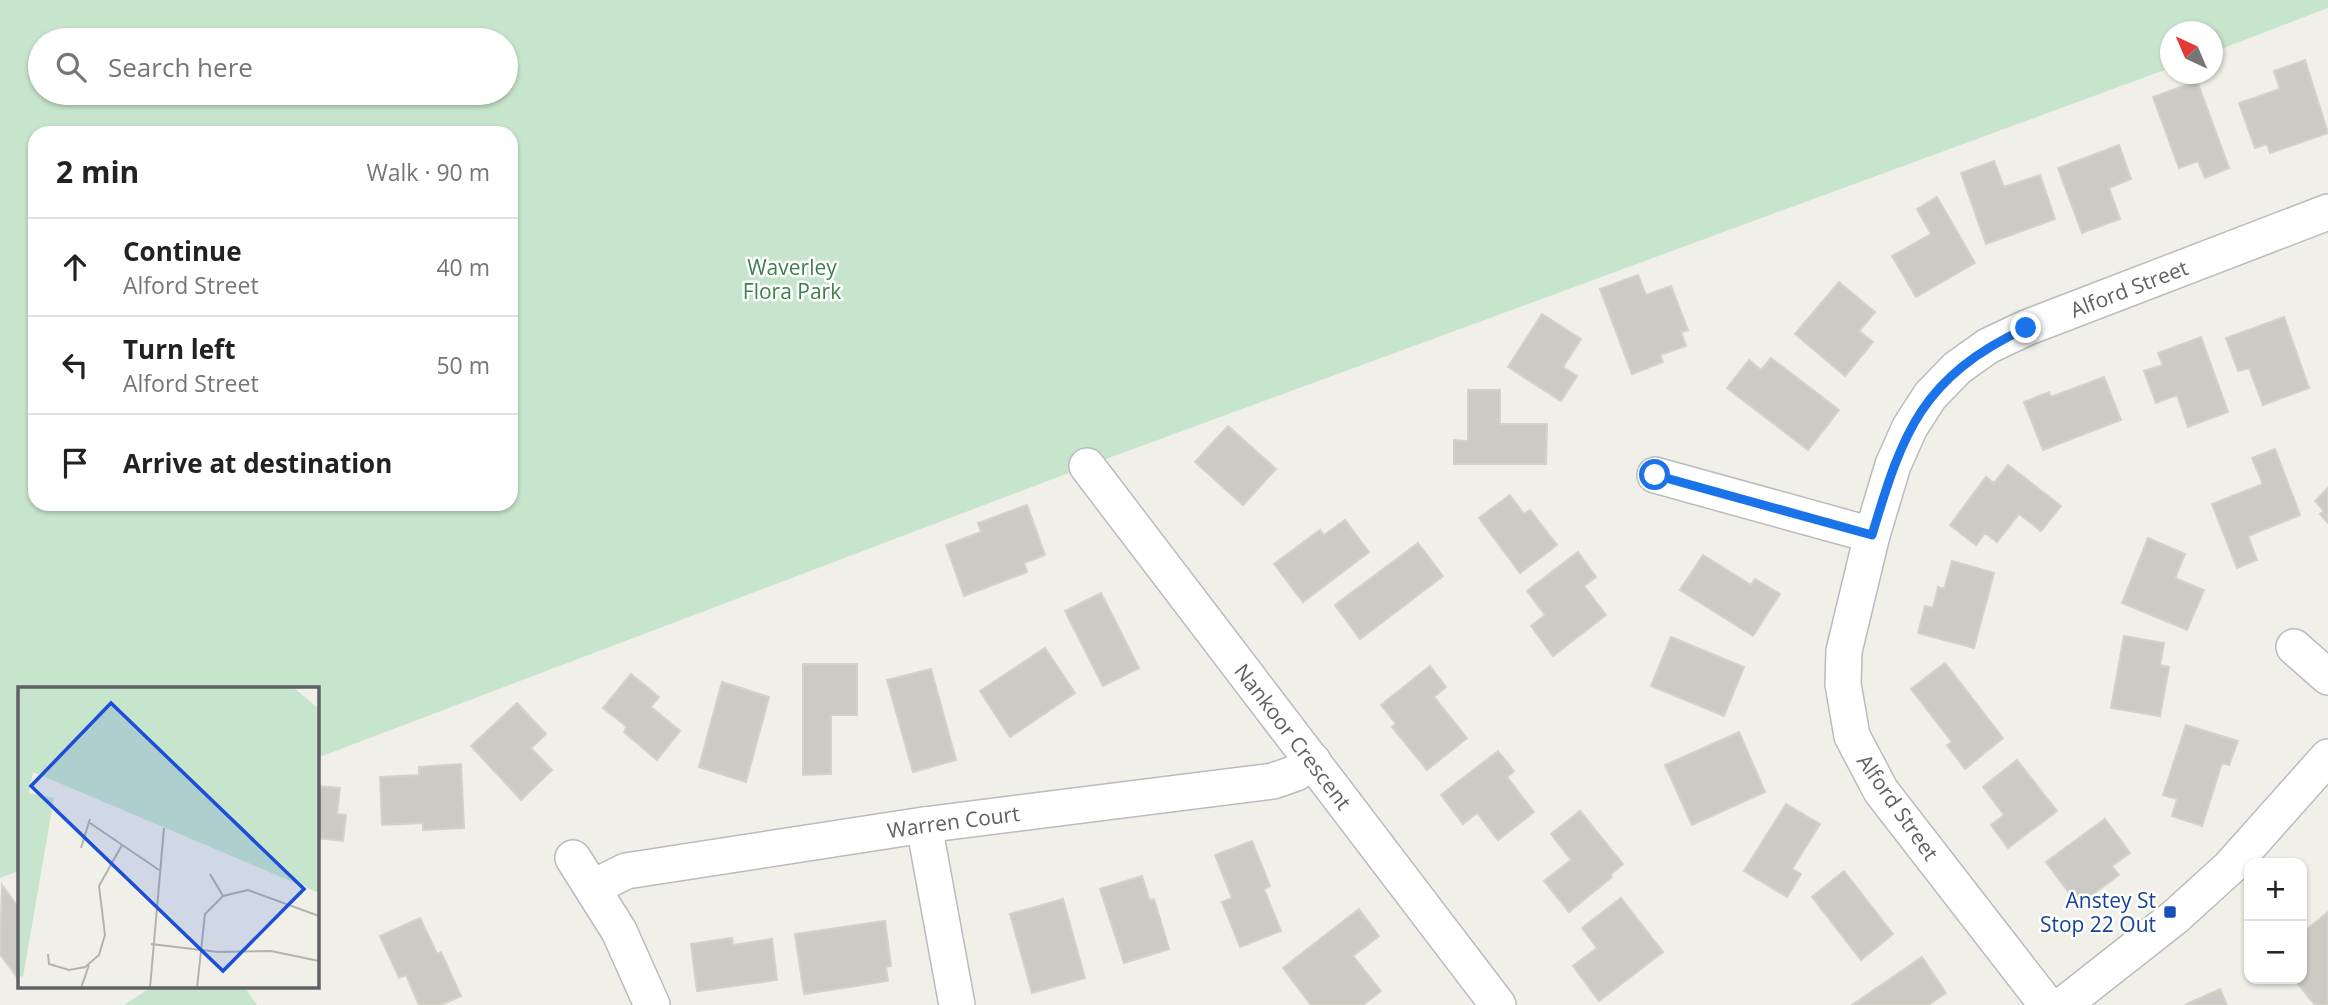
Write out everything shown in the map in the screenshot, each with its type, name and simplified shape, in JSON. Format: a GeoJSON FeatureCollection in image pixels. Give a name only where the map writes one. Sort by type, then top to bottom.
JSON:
{"type":"FeatureCollection","features":[{"type":"Feature","properties":{"kind":"street","name":"Alford Street"},"geometry":{"type":"LineString","coordinates":[[2047,1005],[1881,791],[1852,736],[1843,684],[1844,651],[1872,535],[1893,465],[1910,427],[1930,396],[1957,368],[1988,346],[2026,328],[2328,212]]}},
{"type":"Feature","properties":{"kind":"street","name":"Nankoor Crescent"},"geometry":{"type":"LineString","coordinates":[[1087,466],[1498,1005]]}},
{"type":"Feature","properties":{"kind":"street"},"geometry":{"type":"LineString","coordinates":[[1655,475],[1872,535]]}},
{"type":"Feature","properties":{"kind":"street"},"geometry":{"type":"LineString","coordinates":[[2294,648],[2328,677]]}},
{"type":"Feature","properties":{"kind":"street"},"geometry":{"type":"LineString","coordinates":[[2063,1005],[2175,918],[2231,867],[2328,757]]}},
{"type":"Feature","properties":{"kind":"street","name":"Warren Court"},"geometry":{"type":"LineString","coordinates":[[592,888],[626,871],[924,825],[1273,781],[1296,773],[1313,761]]}},
{"type":"Feature","properties":{"kind":"street"},"geometry":{"type":"LineString","coordinates":[[924,825],[957,1005]]}},
{"type":"Feature","properties":{"kind":"street"},"geometry":{"type":"LineString","coordinates":[[573,858],[636,964],[652,1005]]}},
{"type":"Feature","properties":{"kind":"green space","name":"Waverley Flora Park"},"geometry":{"type":"Polygon","coordinates":[[[0,0],[2328,0],[2328,8],[2223,48],[2223,21],[2160,21],[2160,72],[1087,466],[318,758],[318,687],[18,687],[18,871],[0,878],[0,0]]]}},
{"type":"Feature","properties":{"kind":"green space"},"geometry":{"type":"Polygon","coordinates":[[[150,988],[245,988],[257,1005],[124,1005],[150,988]]]}},
{"type":"Feature","properties":{"kind":"building"},"geometry":{"type":"Polygon","coordinates":[[[2305,60],[2328,133],[2270,153],[2267,144],[2255,148],[2239,103],[2280,89],[2274,71],[2305,60]]]}},
{"type":"Feature","properties":{"kind":"building"},"geometry":{"type":"Polygon","coordinates":[[[2189,84],[2198,84],[2229,168],[2205,178],[2198,161],[2179,168],[2153,97],[2189,84]]]}},
{"type":"Feature","properties":{"kind":"building"},"geometry":{"type":"Polygon","coordinates":[[[2119,145],[2131,179],[2109,188],[2120,219],[2082,233],[2058,168],[2119,145]]]}},
{"type":"Feature","properties":{"kind":"building"},"geometry":{"type":"Polygon","coordinates":[[[1994,161],[2004,187],[2040,175],[2055,219],[1986,244],[1961,173],[1994,161]]]}},
{"type":"Feature","properties":{"kind":"building"},"geometry":{"type":"Polygon","coordinates":[[[1937,197],[1975,263],[1916,297],[1892,256],[1931,234],[1917,209],[1937,197]]]}},
{"type":"Feature","properties":{"kind":"building"},"geometry":{"type":"Polygon","coordinates":[[[1638,275],[1646,295],[1671,286],[1688,330],[1681,332],[1686,346],[1660,355],[1663,362],[1632,374],[1600,289],[1638,275]]]}},
{"type":"Feature","properties":{"kind":"building"},"geometry":{"type":"Polygon","coordinates":[[[1839,282],[1875,312],[1859,331],[1873,342],[1845,376],[1795,334],[1839,282]]]}},
{"type":"Feature","properties":{"kind":"building"},"geometry":{"type":"Polygon","coordinates":[[[1542,314],[1581,339],[1563,367],[1577,376],[1561,401],[1508,367],[1542,314]]]}},
{"type":"Feature","properties":{"kind":"building"},"geometry":{"type":"Polygon","coordinates":[[[2284,317],[2309,388],[2263,405],[2249,368],[2238,371],[2226,338],[2284,317]]]}},
{"type":"Feature","properties":{"kind":"building"},"geometry":{"type":"Polygon","coordinates":[[[2201,337],[2228,412],[2188,427],[2177,395],[2156,403],[2144,371],[2163,365],[2158,353],[2201,337]]]}},
{"type":"Feature","properties":{"kind":"building"},"geometry":{"type":"Polygon","coordinates":[[[1771,358],[1839,410],[1808,450],[1727,388],[1749,360],[1761,370],[1771,358]]]}},
{"type":"Feature","properties":{"kind":"building"},"geometry":{"type":"Polygon","coordinates":[[[2104,377],[2121,420],[2043,450],[2024,402],[2049,392],[2051,397],[2104,377]]]}},
{"type":"Feature","properties":{"kind":"building"},"geometry":{"type":"Polygon","coordinates":[[[1468,390],[1500,390],[1500,424],[1547,424],[1546,464],[1454,464],[1454,440],[1468,441],[1468,390]]]}},
{"type":"Feature","properties":{"kind":"building"},"geometry":{"type":"Polygon","coordinates":[[[1228,426],[1276,469],[1243,505],[1195,462],[1228,426]]]}},
{"type":"Feature","properties":{"kind":"building"},"geometry":{"type":"Polygon","coordinates":[[[2275,449],[2300,515],[2248,536],[2257,560],[2237,568],[2212,504],[2263,484],[2252,458],[2275,449]]]}},
{"type":"Feature","properties":{"kind":"building"},"geometry":{"type":"Polygon","coordinates":[[[2008,465],[2061,506],[2041,531],[2019,514],[1997,542],[1985,533],[1976,545],[1950,525],[1986,477],[1994,483],[2008,465]]]}},
{"type":"Feature","properties":{"kind":"building"},"geometry":{"type":"Polygon","coordinates":[[[2328,488],[2328,523],[2320,514],[2324,511],[2315,501],[2328,488]]]}},
{"type":"Feature","properties":{"kind":"building"},"geometry":{"type":"Polygon","coordinates":[[[1510,495],[1524,514],[1530,510],[1557,545],[1520,573],[1479,518],[1510,495]]]}},
{"type":"Feature","properties":{"kind":"building"},"geometry":{"type":"Polygon","coordinates":[[[1027,505],[1045,555],[1024,563],[1027,572],[964,596],[946,545],[981,532],[978,523],[1027,505]]]}},
{"type":"Feature","properties":{"kind":"building"},"geometry":{"type":"Polygon","coordinates":[[[1345,520],[1369,552],[1303,602],[1274,564],[1320,530],[1324,535],[1345,520]]]}},
{"type":"Feature","properties":{"kind":"building"},"geometry":{"type":"Polygon","coordinates":[[[2148,538],[2185,554],[2175,578],[2204,590],[2187,630],[2122,603],[2148,538]]]}},
{"type":"Feature","properties":{"kind":"building"},"geometry":{"type":"Polygon","coordinates":[[[1418,543],[1443,576],[1360,639],[1335,605],[1418,543]]]}},
{"type":"Feature","properties":{"kind":"building"},"geometry":{"type":"Polygon","coordinates":[[[1578,552],[1596,577],[1584,586],[1606,615],[1553,656],[1531,626],[1545,615],[1527,591],[1578,552]]]}},
{"type":"Feature","properties":{"kind":"building"},"geometry":{"type":"Polygon","coordinates":[[[1703,555],[1751,585],[1755,579],[1780,594],[1753,636],[1680,590],[1703,555]]]}},
{"type":"Feature","properties":{"kind":"building"},"geometry":{"type":"Polygon","coordinates":[[[1952,561],[1994,573],[1974,648],[1918,633],[1925,606],[1933,608],[1938,587],[1944,589],[1952,561]]]}},
{"type":"Feature","properties":{"kind":"building"},"geometry":{"type":"Polygon","coordinates":[[[1101,593],[1139,668],[1103,686],[1065,611],[1101,593]]]}},
{"type":"Feature","properties":{"kind":"building"},"geometry":{"type":"Polygon","coordinates":[[[2124,636],[2164,643],[2160,665],[2169,667],[2160,716],[2111,708],[2124,636]]]}},
{"type":"Feature","properties":{"kind":"building"},"geometry":{"type":"Polygon","coordinates":[[[1671,637],[1744,667],[1724,716],[1651,686],[1671,637]]]}},
{"type":"Feature","properties":{"kind":"building"},"geometry":{"type":"Polygon","coordinates":[[[1045,648],[1075,693],[1010,737],[980,691],[1045,648]]]}},
{"type":"Feature","properties":{"kind":"building"},"geometry":{"type":"Polygon","coordinates":[[[1945,663],[2003,738],[1965,769],[1947,745],[1952,742],[1911,689],[1945,663]]]}},
{"type":"Feature","properties":{"kind":"building"},"geometry":{"type":"Polygon","coordinates":[[[803,664],[857,664],[857,715],[831,715],[831,774],[803,775],[803,664]]]}},
{"type":"Feature","properties":{"kind":"building"},"geometry":{"type":"Polygon","coordinates":[[[1430,666],[1446,687],[1434,697],[1467,738],[1427,770],[1392,727],[1396,724],[1381,705],[1430,666]]]}},
{"type":"Feature","properties":{"kind":"building"},"geometry":{"type":"Polygon","coordinates":[[[931,669],[956,760],[913,772],[887,680],[931,669]]]}},
{"type":"Feature","properties":{"kind":"building"},"geometry":{"type":"Polygon","coordinates":[[[631,674],[659,697],[651,707],[680,731],[657,760],[624,732],[627,727],[603,708],[631,674]]]}},
{"type":"Feature","properties":{"kind":"building"},"geometry":{"type":"Polygon","coordinates":[[[722,682],[769,697],[746,782],[699,767],[722,682]]]}},
{"type":"Feature","properties":{"kind":"building"},"geometry":{"type":"Polygon","coordinates":[[[517,703],[546,734],[531,748],[552,770],[521,800],[471,746],[517,703]]]}},
{"type":"Feature","properties":{"kind":"building"},"geometry":{"type":"Polygon","coordinates":[[[2186,725],[2238,741],[2229,765],[2222,763],[2202,826],[2172,816],[2177,799],[2163,795],[2186,725]]]}},
{"type":"Feature","properties":{"kind":"building"},"geometry":{"type":"Polygon","coordinates":[[[1739,732],[1765,792],[1692,825],[1665,765],[1739,732]]]}},
{"type":"Feature","properties":{"kind":"building"},"geometry":{"type":"Polygon","coordinates":[[[1498,751],[1514,771],[1507,777],[1534,812],[1498,840],[1477,813],[1463,824],[1441,795],[1498,751]]]}},
{"type":"Feature","properties":{"kind":"building"},"geometry":{"type":"Polygon","coordinates":[[[2017,760],[2057,811],[2008,848],[1991,825],[2004,815],[1983,787],[2017,760]]]}},
{"type":"Feature","properties":{"kind":"building"},"geometry":{"type":"Polygon","coordinates":[[[461,764],[464,828],[423,830],[423,823],[382,825],[380,777],[419,775],[419,767],[461,764]]]}},
{"type":"Feature","properties":{"kind":"building"},"geometry":{"type":"Polygon","coordinates":[[[318,786],[340,788],[337,814],[346,815],[343,841],[318,838],[318,786]]]}},
{"type":"Feature","properties":{"kind":"building"},"geometry":{"type":"Polygon","coordinates":[[[1786,804],[1820,824],[1792,869],[1801,874],[1787,897],[1744,871],[1786,804]]]}},
{"type":"Feature","properties":{"kind":"building"},"geometry":{"type":"Polygon","coordinates":[[[1580,811],[1623,864],[1610,875],[1612,877],[1569,912],[1544,881],[1571,860],[1551,834],[1580,811]]]}},
{"type":"Feature","properties":{"kind":"building"},"geometry":{"type":"Polygon","coordinates":[[[2105,819],[2130,853],[2112,866],[2119,875],[2078,905],[2046,862],[2105,819]]]}},
{"type":"Feature","properties":{"kind":"building"},"geometry":{"type":"Polygon","coordinates":[[[1252,841],[1270,886],[1264,889],[1281,931],[1240,947],[1222,902],[1232,898],[1215,855],[1252,841]]]}},
{"type":"Feature","properties":{"kind":"building"},"geometry":{"type":"Polygon","coordinates":[[[1844,871],[1893,934],[1861,960],[1812,897],[1844,871]]]}},
{"type":"Feature","properties":{"kind":"building"},"geometry":{"type":"Polygon","coordinates":[[[1142,876],[1150,901],[1154,899],[1169,949],[1124,963],[1100,889],[1142,876]]]}},
{"type":"Feature","properties":{"kind":"building"},"geometry":{"type":"Polygon","coordinates":[[[2,885],[18,907],[18,979],[0,954],[2,885]]]}},
{"type":"Feature","properties":{"kind":"building"},"geometry":{"type":"Polygon","coordinates":[[[1621,898],[1663,952],[1599,1001],[1573,966],[1597,948],[1582,928],[1621,898]]]}},
{"type":"Feature","properties":{"kind":"building"},"geometry":{"type":"Polygon","coordinates":[[[1063,899],[1085,978],[1032,993],[1010,914],[1063,899]]]}},
{"type":"Feature","properties":{"kind":"building"},"geometry":{"type":"Polygon","coordinates":[[[1359,909],[1379,936],[1353,956],[1381,991],[1363,1005],[1311,1005],[1283,968],[1359,909]]]}},
{"type":"Feature","properties":{"kind":"building"},"geometry":{"type":"Polygon","coordinates":[[[2328,912],[2328,1005],[2315,1005],[2298,984],[2307,984],[2307,929],[2328,912]]]}},
{"type":"Feature","properties":{"kind":"building"},"geometry":{"type":"Polygon","coordinates":[[[420,918],[437,954],[441,952],[461,996],[441,1005],[419,1005],[406,975],[399,978],[380,936],[420,918]]]}},
{"type":"Feature","properties":{"kind":"building"},"geometry":{"type":"Polygon","coordinates":[[[885,921],[891,966],[886,967],[888,981],[804,994],[795,934],[885,921]]]}},
{"type":"Feature","properties":{"kind":"building"},"geometry":{"type":"Polygon","coordinates":[[[732,938],[733,945],[772,939],[777,980],[697,991],[691,944],[732,938]]]}},
{"type":"Feature","properties":{"kind":"building"},"geometry":{"type":"Polygon","coordinates":[[[1922,957],[1946,993],[1928,1005],[1852,1005],[1922,957]]]}},
{"type":"Feature","properties":{"kind":"building"},"geometry":{"type":"Polygon","coordinates":[[[2220,989],[2227,1005],[2185,1005],[2220,989]]]}},
{"type":"Feature","properties":{"kind":"place","name":"Anstey St Stop 22 Out"},"geometry":{"type":"Point","coordinates":[2170,912]}},
{"type":"Feature","properties":{"kind":"route"},"geometry":{"type":"LineString","coordinates":[[1655,475],[1872,535],[1893,465],[1910,427],[1930,396],[1957,368],[1988,346],[2026,328]]}}]}
